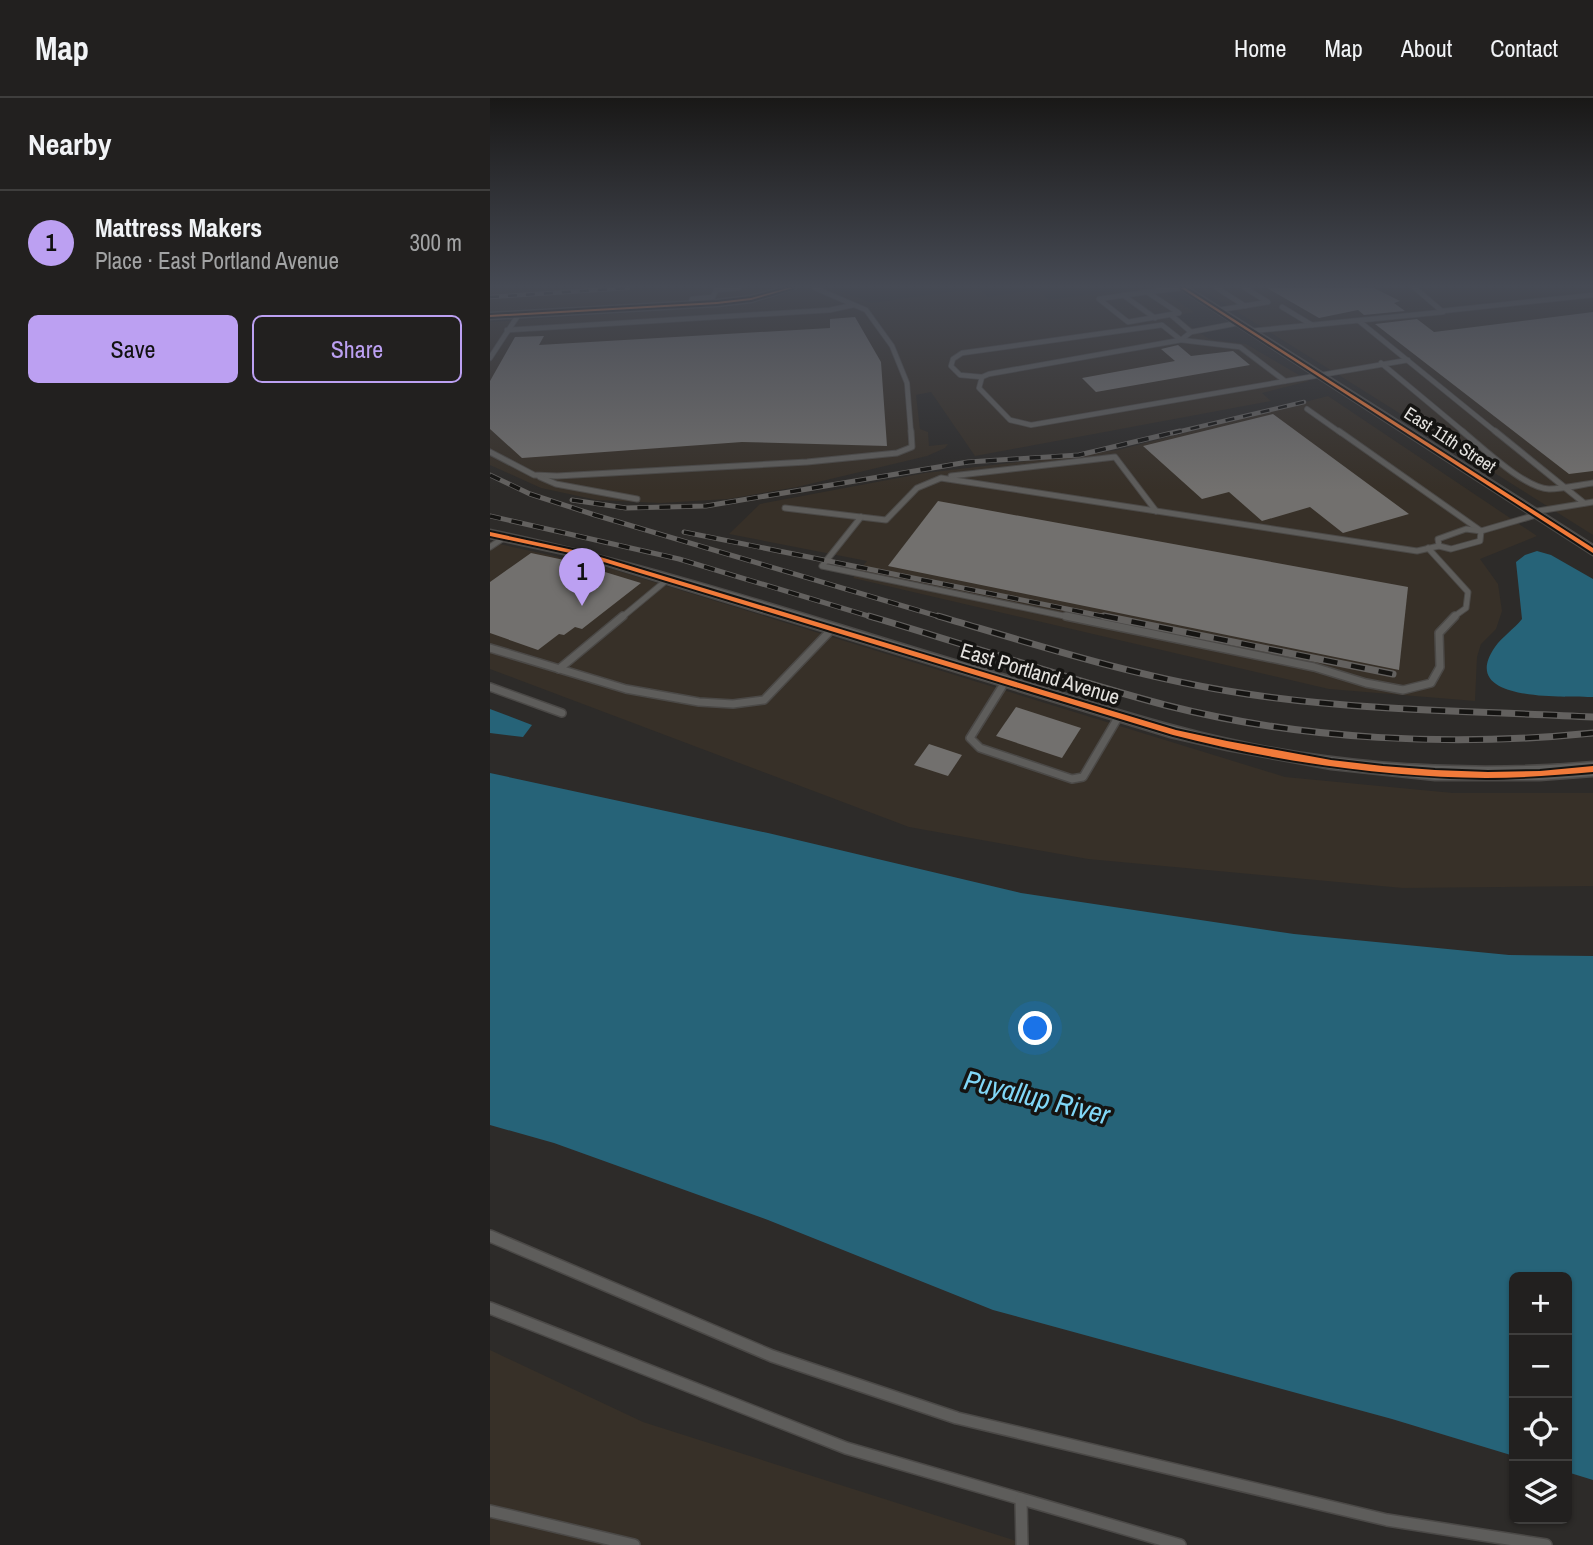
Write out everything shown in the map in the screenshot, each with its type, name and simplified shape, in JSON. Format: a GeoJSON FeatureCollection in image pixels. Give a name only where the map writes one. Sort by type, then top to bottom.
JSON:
{"type":"FeatureCollection","features":[{"type":"Feature","properties":{"kind":"street","name":"East 11th Street"},"geometry":{"type":"LineString","coordinates":[[1289,356],[1593,551]]}},
{"type":"Feature","properties":{"kind":"street","name":"East Portland Avenue"},"geometry":{"type":"LineString","coordinates":[[497,535],[585,554],[1119,716],[1231,746],[1356,766],[1499,776],[1593,769]]}},
{"type":"Feature","properties":{"kind":"lane"},"geometry":{"type":"LineString","coordinates":[[534,475],[807,462],[897,453],[912,447],[906,383],[896,356]]}},
{"type":"Feature","properties":{"kind":"lane"},"geometry":{"type":"LineString","coordinates":[[959,356],[953,359],[951,366],[960,375],[982,377],[1097,356]]}},
{"type":"Feature","properties":{"kind":"lane"},"geometry":{"type":"LineString","coordinates":[[1252,356],[1286,381]]}},
{"type":"Feature","properties":{"kind":"lane"},"geometry":{"type":"LineString","coordinates":[[1402,356],[1584,503]]}},
{"type":"Feature","properties":{"kind":"lane"},"geometry":{"type":"LineString","coordinates":[[982,377],[979,388],[1010,420],[1031,425],[1408,360]]}},
{"type":"Feature","properties":{"kind":"lane"},"geometry":{"type":"LineString","coordinates":[[1381,363],[1503,465],[1539,487],[1564,487],[1593,482]]}},
{"type":"Feature","properties":{"kind":"lane"},"geometry":{"type":"LineString","coordinates":[[1307,410],[1481,531]]}},
{"type":"Feature","properties":{"kind":"lane"},"geometry":{"type":"LineString","coordinates":[[490,452],[556,484],[637,499]]}},
{"type":"Feature","properties":{"kind":"lane"},"geometry":{"type":"LineString","coordinates":[[785,508],[886,520],[918,485],[928,479],[1115,457],[1156,511]]}},
{"type":"Feature","properties":{"kind":"lane"},"geometry":{"type":"LineString","coordinates":[[941,478],[1417,551],[1439,546],[1451,549],[1480,541],[1481,531]]}},
{"type":"Feature","properties":{"kind":"lane"},"geometry":{"type":"LineString","coordinates":[[1439,546],[1438,539],[1466,529],[1481,531],[1534,513],[1593,502]]}},
{"type":"Feature","properties":{"kind":"lane"},"geometry":{"type":"LineString","coordinates":[[861,517],[822,566],[1314,667],[1366,684],[1403,690],[1431,683],[1440,667],[1439,633],[1449,620],[1466,608],[1468,592],[1428,548]]}},
{"type":"Feature","properties":{"kind":"lane"},"geometry":{"type":"LineString","coordinates":[[490,547],[497,535]]}},
{"type":"Feature","properties":{"kind":"lane"},"geometry":{"type":"LineString","coordinates":[[559,669],[667,579]]}},
{"type":"Feature","properties":{"kind":"lane"},"geometry":{"type":"LineString","coordinates":[[490,648],[677,700],[748,704],[764,700],[832,629]]}},
{"type":"Feature","properties":{"kind":"lane"},"geometry":{"type":"LineString","coordinates":[[1005,682],[970,738],[980,748],[1072,779],[1083,777],[1119,716]]}},
{"type":"Feature","properties":{"kind":"lane"},"geometry":{"type":"LineString","coordinates":[[490,687],[562,713]]}},
{"type":"Feature","properties":{"kind":"lane"},"geometry":{"type":"LineString","coordinates":[[490,1236],[772,1356],[957,1418],[1387,1520],[1546,1545]]}},
{"type":"Feature","properties":{"kind":"lane"},"geometry":{"type":"LineString","coordinates":[[490,1308],[846,1448],[1180,1545]]}},
{"type":"Feature","properties":{"kind":"lane"},"geometry":{"type":"LineString","coordinates":[[1021,1499],[1021,1545]]}},
{"type":"Feature","properties":{"kind":"lane"},"geometry":{"type":"LineString","coordinates":[[490,1511],[635,1545]]}},
{"type":"Feature","properties":{"kind":"shaded area"},"geometry":{"type":"Polygon","coordinates":[[[490,356],[1266,356],[1309,381],[1262,393],[1271,401],[975,456],[931,392],[916,395],[920,429],[928,432],[929,446],[948,444],[945,448],[927,456],[797,487],[728,499],[661,503],[597,500],[541,488],[490,465],[490,356]]]}},
{"type":"Feature","properties":{"kind":"shaded area"},"geometry":{"type":"Polygon","coordinates":[[[1307,356],[1593,356],[1593,535],[1307,356]]]}},
{"type":"Feature","properties":{"kind":"shaded area"},"geometry":{"type":"Polygon","coordinates":[[[1328,396],[1537,536],[1480,559],[1498,584],[1502,611],[1496,629],[1481,644],[1477,657],[1475,701],[1329,689],[853,578],[867,561],[729,534],[760,504],[925,473],[1118,450],[1328,396]]]}},
{"type":"Feature","properties":{"kind":"shaded area"},"geometry":{"type":"Polygon","coordinates":[[[490,542],[605,567],[1285,777],[1453,793],[1593,793],[1593,886],[1403,888],[1088,859],[909,827],[490,669],[490,542]]]}},
{"type":"Feature","properties":{"kind":"shaded area"},"geometry":{"type":"Polygon","coordinates":[[[490,1350],[643,1422],[1029,1545],[490,1545],[490,1350]]]}},
{"type":"Feature","properties":{"kind":"water"},"geometry":{"type":"Polygon","coordinates":[[[1537,551],[1551,555],[1593,579],[1593,697],[1519,693],[1502,687],[1490,678],[1487,665],[1495,647],[1522,619],[1516,562],[1537,551]]]}},
{"type":"Feature","properties":{"kind":"water"},"geometry":{"type":"Polygon","coordinates":[[[490,709],[532,725],[523,737],[490,733],[490,709]]]}},
{"type":"Feature","properties":{"kind":"water","name":"Puyallup River"},"geometry":{"type":"Polygon","coordinates":[[[490,773],[768,833],[1021,893],[1294,934],[1509,955],[1593,956],[1593,1480],[1572,1474],[1572,1272],[1509,1272],[1509,1454],[1392,1419],[993,1310],[768,1220],[554,1143],[490,1125],[490,773]]]}},
{"type":"Feature","properties":{"kind":"building"},"geometry":{"type":"Polygon","coordinates":[[[504,356],[877,356],[881,362],[887,446],[742,442],[522,458],[490,429],[490,381],[504,356]]]}},
{"type":"Feature","properties":{"kind":"building"},"geometry":{"type":"Polygon","coordinates":[[[1169,356],[1238,356],[1250,365],[1096,392],[1082,378],[1175,361],[1169,356]]]}},
{"type":"Feature","properties":{"kind":"building"},"geometry":{"type":"Polygon","coordinates":[[[1416,356],[1593,356],[1593,471],[1569,474],[1416,356]]]}},
{"type":"Feature","properties":{"kind":"building"},"geometry":{"type":"Polygon","coordinates":[[[1273,414],[1409,514],[1343,533],[1310,507],[1262,521],[1229,492],[1202,499],[1143,446],[1273,414]]]}},
{"type":"Feature","properties":{"kind":"building"},"geometry":{"type":"Polygon","coordinates":[[[938,501],[1408,587],[1399,670],[888,566],[938,501]]]}},
{"type":"Feature","properties":{"kind":"building"},"geometry":{"type":"Polygon","coordinates":[[[531,553],[569,561],[641,583],[582,629],[575,627],[564,635],[559,634],[538,650],[490,633],[490,582],[531,553]]]}},
{"type":"Feature","properties":{"kind":"building"},"geometry":{"type":"Polygon","coordinates":[[[1016,707],[1081,728],[1062,758],[996,736],[1016,707]]]}},
{"type":"Feature","properties":{"kind":"building"},"geometry":{"type":"Polygon","coordinates":[[[929,744],[962,755],[948,776],[914,765],[929,744]]]}},
{"type":"Feature","properties":{"kind":"railway"},"geometry":{"type":"LineString","coordinates":[[1173,433],[1304,402]]}},
{"type":"Feature","properties":{"kind":"railway"},"geometry":{"type":"LineString","coordinates":[[572,500],[626,508],[706,506],[968,462],[1079,455],[1180,431]]}},
{"type":"Feature","properties":{"kind":"railway"},"geometry":{"type":"LineString","coordinates":[[490,475],[530,494],[595,515],[944,618]]}},
{"type":"Feature","properties":{"kind":"railway"},"geometry":{"type":"LineString","coordinates":[[490,516],[679,559],[875,618]]}},
{"type":"Feature","properties":{"kind":"railway"},"geometry":{"type":"LineString","coordinates":[[684,532],[1112,618]]}},
{"type":"Feature","properties":{"kind":"railway"},"geometry":{"type":"LineString","coordinates":[[869,616],[1128,695],[1217,717],[1270,726],[1324,733],[1432,740],[1593,733]]}},
{"type":"Feature","properties":{"kind":"railway"},"geometry":{"type":"LineString","coordinates":[[938,616],[1130,671],[1208,688],[1333,704],[1593,717]]}},
{"type":"Feature","properties":{"kind":"railway"},"geometry":{"type":"LineString","coordinates":[[1104,616],[1393,674]]}},
{"type":"Feature","properties":{"kind":"cycle path"},"geometry":{"type":"LineString","coordinates":[[1288,356],[1593,551]]}},
{"type":"Feature","properties":{"kind":"cycle path"},"geometry":{"type":"LineString","coordinates":[[490,534],[585,554],[1176,733],[1227,744],[1331,762],[1435,773],[1540,774],[1593,769]]}},
{"type":"Feature","properties":{"kind":"place","name":"Mattress Makers"},"geometry":{"type":"Point","coordinates":[582,606]}}]}
